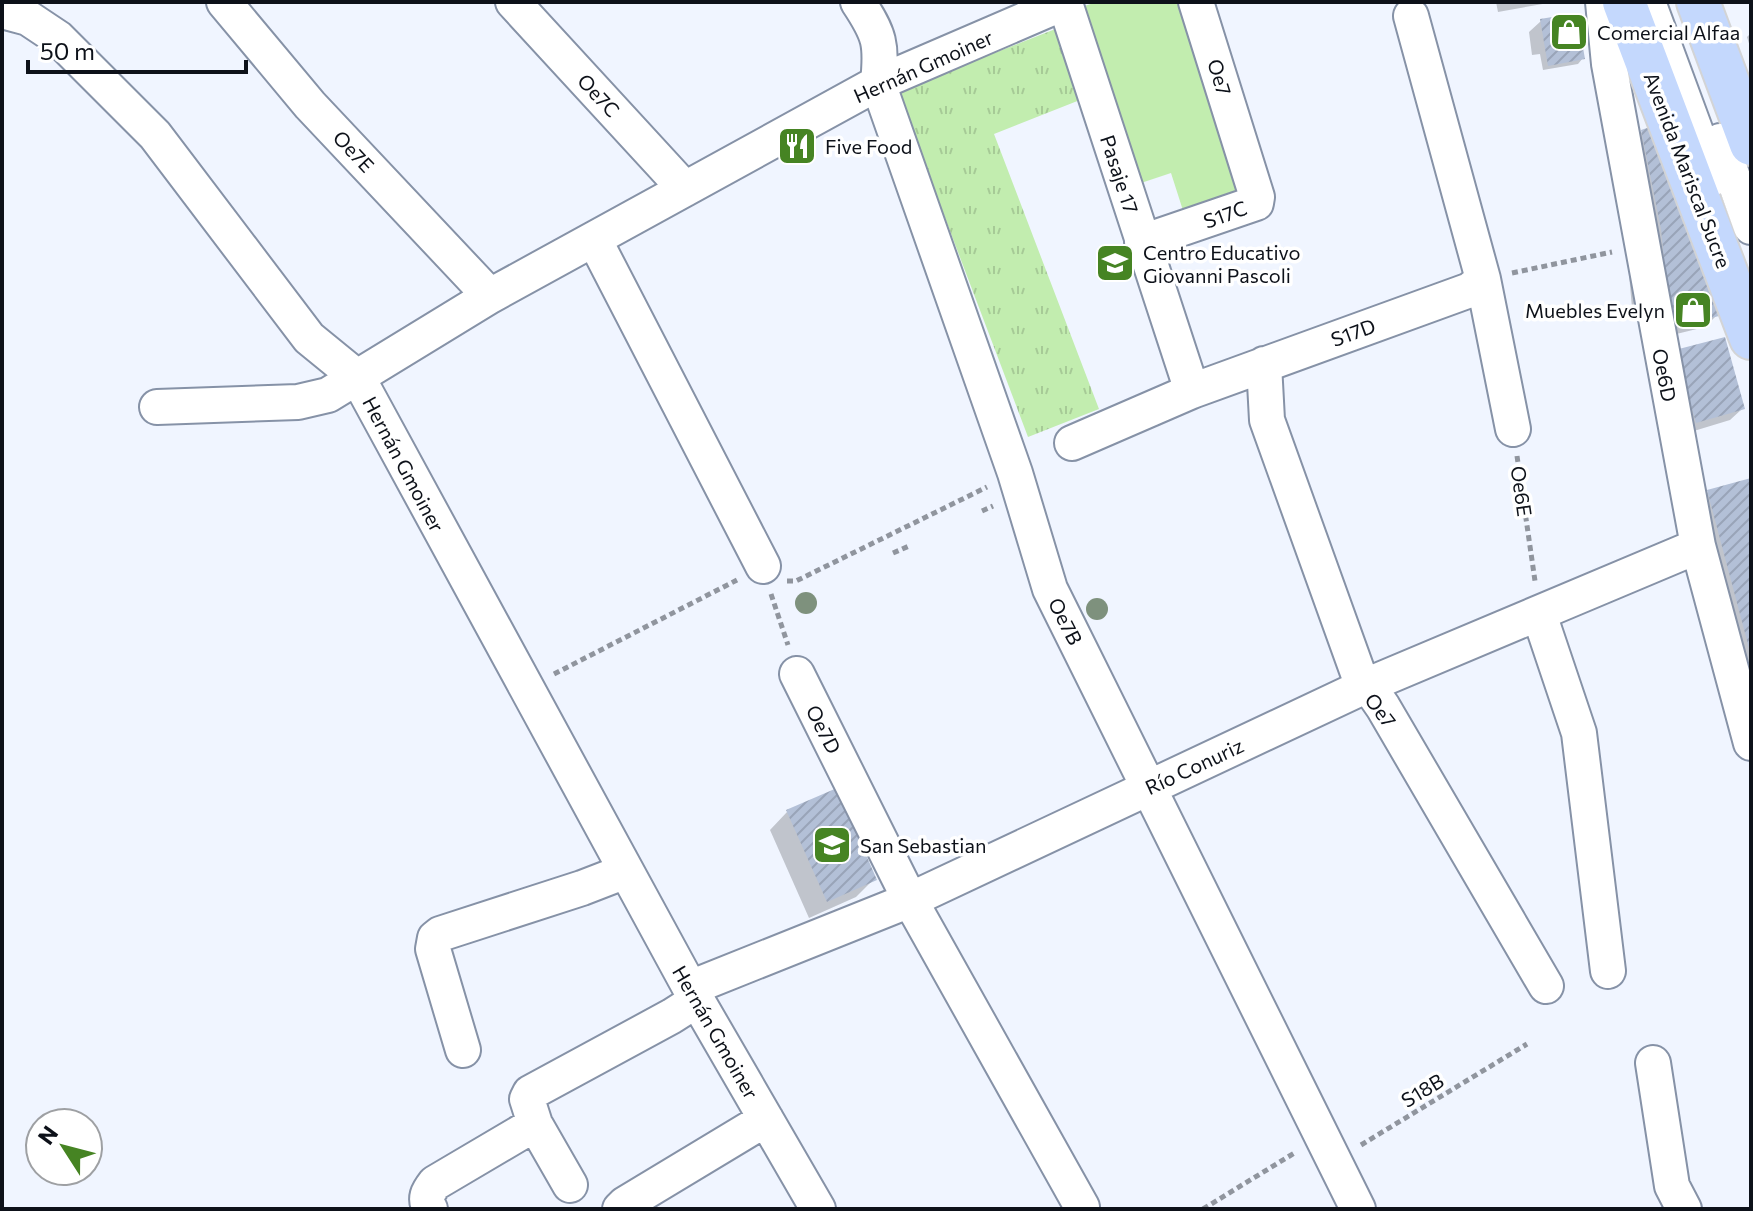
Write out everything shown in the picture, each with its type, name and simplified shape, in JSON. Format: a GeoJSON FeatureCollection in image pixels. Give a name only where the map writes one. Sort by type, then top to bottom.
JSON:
{"type":"FeatureCollection","features":[{"type":"Feature","properties":{"kind":"main road","name":"Avenida Mariscal Sucre"},"geometry":{"type":"LineString","coordinates":[[1624,2],[1751,338]]}},
{"type":"Feature","properties":{"kind":"main road"},"geometry":{"type":"LineString","coordinates":[[1698,2],[1751,144]]}},
{"type":"Feature","properties":{"kind":"street","name":"Oe7E"},"geometry":{"type":"LineString","coordinates":[[224,2],[310,105],[490,296]]}},
{"type":"Feature","properties":{"kind":"street","name":"Oe7C"},"geometry":{"type":"LineString","coordinates":[[513,2],[685,189]]}},
{"type":"Feature","properties":{"kind":"street","name":"Oe7B"},"geometry":{"type":"LineString","coordinates":[[858,2],[876,30],[881,53],[878,83],[1015,473],[1050,589],[1358,1209]]}},
{"type":"Feature","properties":{"kind":"street","name":"Hernán Gmoiner"},"geometry":{"type":"LineString","coordinates":[[818,1209],[694,994],[358,378],[490,296],[878,83],[1065,2]]}},
{"type":"Feature","properties":{"kind":"street","name":"Pasaje 17"},"geometry":{"type":"LineString","coordinates":[[1065,2],[1192,391]]}},
{"type":"Feature","properties":{"kind":"street","name":"Oe7"},"geometry":{"type":"LineString","coordinates":[[1196,2],[1257,197]]}},
{"type":"Feature","properties":{"kind":"street","name":"Oe6D"},"geometry":{"type":"LineString","coordinates":[[1603,2],[1609,64],[1640,246],[1698,546],[1751,743]]}},
{"type":"Feature","properties":{"kind":"street"},"geometry":{"type":"LineString","coordinates":[[1648,2],[1751,284]]}},
{"type":"Feature","properties":{"kind":"street"},"geometry":{"type":"LineString","coordinates":[[1669,2],[1751,227]]}},
{"type":"Feature","properties":{"kind":"street"},"geometry":{"type":"LineString","coordinates":[[2,11],[28,18],[58,38],[155,135],[309,338],[358,378],[328,395],[298,402],[157,407]]}},
{"type":"Feature","properties":{"kind":"street"},"geometry":{"type":"LineString","coordinates":[[1411,16],[1483,279],[1513,429]]}},
{"type":"Feature","properties":{"kind":"street","name":"S17C"},"geometry":{"type":"LineString","coordinates":[[1142,242],[1252,206],[1257,197]]}},
{"type":"Feature","properties":{"kind":"street"},"geometry":{"type":"LineString","coordinates":[[594,239],[763,566]]}},
{"type":"Feature","properties":{"kind":"street","name":"S17D"},"geometry":{"type":"LineString","coordinates":[[1072,443],[1192,391],[1470,290],[1483,279]]}},
{"type":"Feature","properties":{"kind":"street","name":"Oe7"},"geometry":{"type":"LineString","coordinates":[[1264,364],[1267,420],[1363,687],[1374,694],[1383,707],[1546,986]]}},
{"type":"Feature","properties":{"kind":"street","name":"Río Conuriz"},"geometry":{"type":"LineString","coordinates":[[535,1124],[527,1099],[537,1088],[672,1016],[694,994],[910,900],[1363,687],[1698,546]]}},
{"type":"Feature","properties":{"kind":"street"},"geometry":{"type":"LineString","coordinates":[[1539,614],[1579,733],[1608,971]]}},
{"type":"Feature","properties":{"kind":"street","name":"Oe7D"},"geometry":{"type":"LineString","coordinates":[[797,674],[910,900],[1082,1207]]}},
{"type":"Feature","properties":{"kind":"street"},"geometry":{"type":"LineString","coordinates":[[463,1050],[433,949],[435,938],[626,871]]}},
{"type":"Feature","properties":{"kind":"street"},"geometry":{"type":"LineString","coordinates":[[1653,1063],[1672,1186],[1684,1209]]}},
{"type":"Feature","properties":{"kind":"street"},"geometry":{"type":"LineString","coordinates":[[620,1209],[766,1119]]}},
{"type":"Feature","properties":{"kind":"street"},"geometry":{"type":"LineString","coordinates":[[430,1209],[427,1192],[435,1183],[535,1124],[570,1185]]}},
{"type":"Feature","properties":{"kind":"path"},"geometry":{"type":"LineString","coordinates":[[1483,279],[1640,246]]}},
{"type":"Feature","properties":{"kind":"path","name":"Oe6E"},"geometry":{"type":"LineString","coordinates":[[1513,429],[1539,614]]}},
{"type":"Feature","properties":{"kind":"path"},"geometry":{"type":"LineString","coordinates":[[763,566],[785,581],[796,581],[1015,473]]}},
{"type":"Feature","properties":{"kind":"path"},"geometry":{"type":"LineString","coordinates":[[982,511],[994,505]]}},
{"type":"Feature","properties":{"kind":"path"},"geometry":{"type":"LineString","coordinates":[[893,553],[909,546]]}},
{"type":"Feature","properties":{"kind":"path"},"geometry":{"type":"LineString","coordinates":[[763,566],[797,674]]}},
{"type":"Feature","properties":{"kind":"path"},"geometry":{"type":"LineString","coordinates":[[526,689],[763,566]]}},
{"type":"Feature","properties":{"kind":"path","name":"S18B"},"geometry":{"type":"LineString","coordinates":[[1203,1209],[1327,1150],[1527,1044]]}},
{"type":"Feature","properties":{"kind":"green space"},"geometry":{"type":"Polygon","coordinates":[[[1097,2],[1187,2],[1252,201],[1187,223],[1171,173],[1135,185],[1078,8],[1097,2]]]}},
{"type":"Feature","properties":{"kind":"green space"},"geometry":{"type":"Polygon","coordinates":[[[1058,28],[1085,98],[994,134],[1099,409],[1028,437],[897,91],[1058,28]]]}},
{"type":"Feature","properties":{"kind":"building"},"geometry":{"type":"Polygon","coordinates":[[[1577,13],[1585,59],[1548,66],[1540,19],[1577,13]]]}},
{"type":"Feature","properties":{"kind":"building"},"geometry":{"type":"Polygon","coordinates":[[[1653,126],[1719,316],[1671,328],[1661,229],[1641,130],[1653,126]]]}},
{"type":"Feature","properties":{"kind":"building"},"geometry":{"type":"Polygon","coordinates":[[[1725,337],[1745,409],[1696,423],[1675,350],[1725,337]]]}},
{"type":"Feature","properties":{"kind":"building"},"geometry":{"type":"Polygon","coordinates":[[[1751,478],[1751,652],[1750,652],[1707,490],[1751,478]]]}},
{"type":"Feature","properties":{"kind":"building","name":"San Sebastian"},"geometry":{"type":"Polygon","coordinates":[[[837,788],[877,880],[827,902],[786,810],[837,788]]]}},
{"type":"Feature","properties":{"kind":"place","name":"Comercial Alfaa"},"geometry":{"type":"Point","coordinates":[1569,32]}},
{"type":"Feature","properties":{"kind":"place","name":"Five Food"},"geometry":{"type":"Point","coordinates":[797,146]}},
{"type":"Feature","properties":{"kind":"place","name":"Centro Educativo Giovanni Pascoli"},"geometry":{"type":"Point","coordinates":[1115,263]}},
{"type":"Feature","properties":{"kind":"place","name":"Muebles Evelyn"},"geometry":{"type":"Point","coordinates":[1693,310]}},
{"type":"Feature","properties":{"kind":"place","name":"San Sebastian"},"geometry":{"type":"Point","coordinates":[832,845]}}]}
